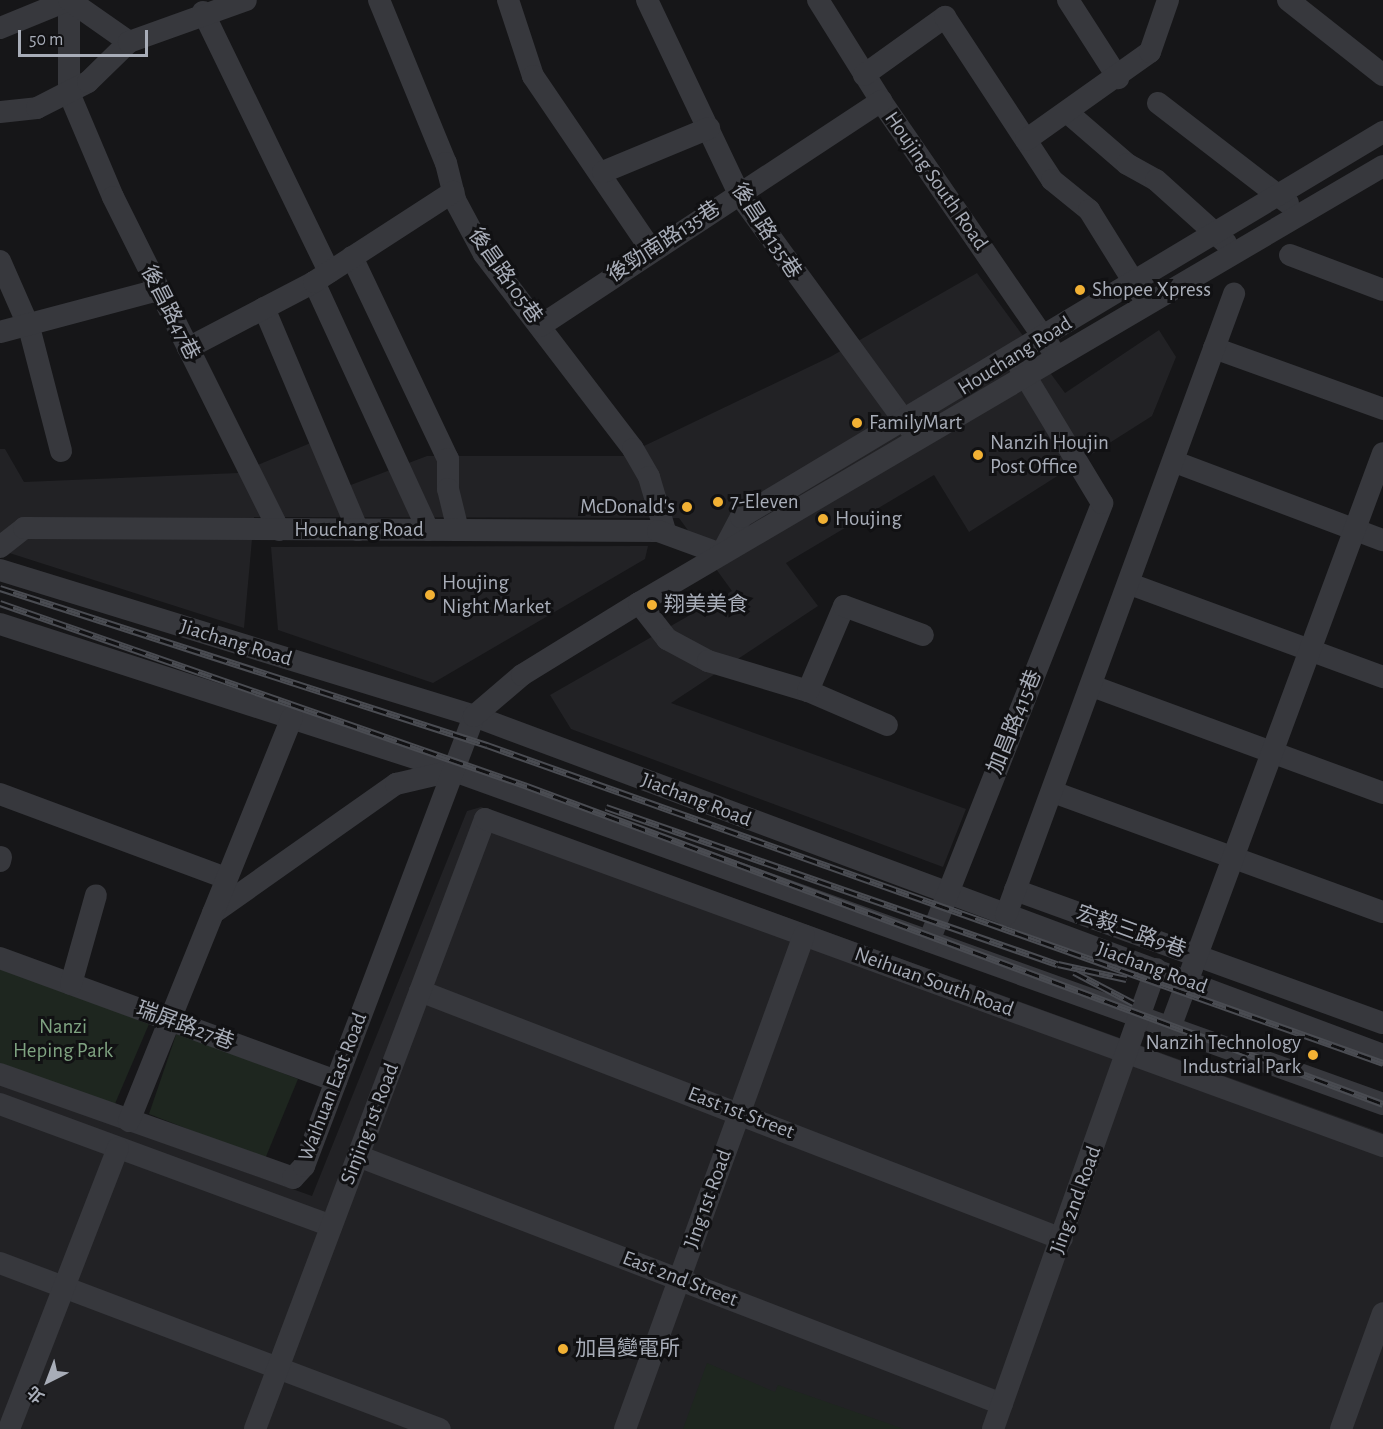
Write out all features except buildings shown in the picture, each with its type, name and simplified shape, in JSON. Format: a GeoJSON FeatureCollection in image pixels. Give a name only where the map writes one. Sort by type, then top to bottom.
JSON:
{"type":"FeatureCollection","features":[{"type":"Feature","properties":{"kind":"street"},"geometry":{"type":"LineString","coordinates":[[69,0],[129,42]]}},
{"type":"Feature","properties":{"kind":"street"},"geometry":{"type":"LineString","coordinates":[[0,28],[69,0]]}},
{"type":"Feature","properties":{"kind":"street"},"geometry":{"type":"LineString","coordinates":[[69,0],[69,93]]}},
{"type":"Feature","properties":{"kind":"street"},"geometry":{"type":"LineString","coordinates":[[0,112],[37,108],[69,93],[99,74],[129,42],[203,12],[246,0]]}},
{"type":"Feature","properties":{"kind":"street","name":"後昌路105巷"},"geometry":{"type":"LineString","coordinates":[[380,0],[446,163],[453,192],[484,254],[633,449],[649,477],[666,531]]}},
{"type":"Feature","properties":{"kind":"street"},"geometry":{"type":"LineString","coordinates":[[508,0],[533,76],[603,172],[650,248]]}},
{"type":"Feature","properties":{"kind":"street","name":"後昌路135巷"},"geometry":{"type":"LineString","coordinates":[[648,0],[739,194],[791,273],[919,442]]}},
{"type":"Feature","properties":{"kind":"street","name":"Houjing South Road"},"geometry":{"type":"LineString","coordinates":[[818,0],[881,101],[1058,360]]}},
{"type":"Feature","properties":{"kind":"street"},"geometry":{"type":"LineString","coordinates":[[1068,0],[1118,78]]}},
{"type":"Feature","properties":{"kind":"street"},"geometry":{"type":"LineString","coordinates":[[1026,140],[1118,78],[1150,52],[1168,0]]}},
{"type":"Feature","properties":{"kind":"street"},"geometry":{"type":"LineString","coordinates":[[1288,0],[1383,75]]}},
{"type":"Feature","properties":{"kind":"street"},"geometry":{"type":"LineString","coordinates":[[203,12],[321,277],[428,530]]}},
{"type":"Feature","properties":{"kind":"street"},"geometry":{"type":"LineString","coordinates":[[864,75],[945,17],[1052,180],[1089,210],[1148,306]]}},
{"type":"Feature","properties":{"kind":"street","name":"後昌路47巷"},"geometry":{"type":"LineString","coordinates":[[69,93],[158,290],[279,530]]}},
{"type":"Feature","properties":{"kind":"street","name":"後勁南路135巷"},"geometry":{"type":"LineString","coordinates":[[540,326],[650,248],[739,194],[881,101]]}},
{"type":"Feature","properties":{"kind":"street"},"geometry":{"type":"LineString","coordinates":[[1158,103],[1281,193],[1297,217]]}},
{"type":"Feature","properties":{"kind":"street"},"geometry":{"type":"LineString","coordinates":[[1068,113],[1127,164],[1156,180],[1218,231],[1234,255]]}},
{"type":"Feature","properties":{"kind":"street"},"geometry":{"type":"LineString","coordinates":[[603,172],[709,128]]}},
{"type":"Feature","properties":{"kind":"street","name":"Houchang Road"},"geometry":{"type":"LineString","coordinates":[[721,554],[741,517],[1015,358],[1134,282],[1383,132]]}},
{"type":"Feature","properties":{"kind":"street","name":"Houchang Road"},"geometry":{"type":"LineString","coordinates":[[721,554],[1028,379],[1383,166]]}},
{"type":"Feature","properties":{"kind":"street"},"geometry":{"type":"LineString","coordinates":[[188,348],[321,277],[453,192]]}},
{"type":"Feature","properties":{"kind":"street"},"geometry":{"type":"LineString","coordinates":[[1290,255],[1383,290]]}},
{"type":"Feature","properties":{"kind":"street"},"geometry":{"type":"LineString","coordinates":[[352,257],[448,459],[448,489],[458,530]]}},
{"type":"Feature","properties":{"kind":"street"},"geometry":{"type":"LineString","coordinates":[[0,261],[29,327],[61,451]]}},
{"type":"Feature","properties":{"kind":"street"},"geometry":{"type":"LineString","coordinates":[[0,332],[29,327],[158,290]]}},
{"type":"Feature","properties":{"kind":"street"},"geometry":{"type":"LineString","coordinates":[[1006,915],[1175,462],[1234,294]]}},
{"type":"Feature","properties":{"kind":"street"},"geometry":{"type":"LineString","coordinates":[[264,308],[358,530]]}},
{"type":"Feature","properties":{"kind":"street"},"geometry":{"type":"LineString","coordinates":[[1214,348],[1383,409]]}},
{"type":"Feature","properties":{"kind":"street"},"geometry":{"type":"LineString","coordinates":[[1015,358],[1028,379]]}},
{"type":"Feature","properties":{"kind":"street","name":"加昌路415巷"},"geometry":{"type":"LineString","coordinates":[[928,941],[1102,503],[1028,379]]}},
{"type":"Feature","properties":{"kind":"street"},"geometry":{"type":"LineString","coordinates":[[1170,1028],[1383,453]]}},
{"type":"Feature","properties":{"kind":"street"},"geometry":{"type":"LineString","coordinates":[[1175,462],[1383,540]]}},
{"type":"Feature","properties":{"kind":"street","name":"Houchang Road"},"geometry":{"type":"LineString","coordinates":[[0,547],[24,528],[666,531],[721,554]]}},
{"type":"Feature","properties":{"kind":"street"},"geometry":{"type":"LineString","coordinates":[[474,716],[522,675],[721,554]]}},
{"type":"Feature","properties":{"kind":"street","name":"Jiachang Road"},"geometry":{"type":"LineString","coordinates":[[0,570],[474,716],[946,894],[1188,980],[1383,1055]]}},
{"type":"Feature","properties":{"kind":"street"},"geometry":{"type":"LineString","coordinates":[[1130,584],[1383,677]]}},
{"type":"Feature","properties":{"kind":"street"},"geometry":{"type":"LineString","coordinates":[[639,603],[668,639],[708,661],[807,691],[887,725]]}},
{"type":"Feature","properties":{"kind":"street"},"geometry":{"type":"LineString","coordinates":[[807,691],[844,606],[923,635]]}},
{"type":"Feature","properties":{"kind":"street"},"geometry":{"type":"LineString","coordinates":[[0,624],[454,771],[1383,1104]]}},
{"type":"Feature","properties":{"kind":"street"},"geometry":{"type":"LineString","coordinates":[[1092,686],[1383,793]]}},
{"type":"Feature","properties":{"kind":"street","name":"Waihuan East Road"},"geometry":{"type":"LineString","coordinates":[[0,1074],[293,1178],[304,1166],[474,716]]}},
{"type":"Feature","properties":{"kind":"street"},"geometry":{"type":"LineString","coordinates":[[129,1120],[292,718]]}},
{"type":"Feature","properties":{"kind":"street"},"geometry":{"type":"LineString","coordinates":[[213,913],[396,784],[454,771]]}},
{"type":"Feature","properties":{"kind":"street"},"geometry":{"type":"LineString","coordinates":[[1053,792],[1383,912]]}},
{"type":"Feature","properties":{"kind":"street"},"geometry":{"type":"LineString","coordinates":[[0,794],[226,878]]}},
{"type":"Feature","properties":{"kind":"street","name":"Neihuan South Road"},"geometry":{"type":"LineString","coordinates":[[485,819],[1383,1146]]}},
{"type":"Feature","properties":{"kind":"street","name":"Sinjing 1st Road"},"geometry":{"type":"LineString","coordinates":[[255,1429],[485,819]]}},
{"type":"Feature","properties":{"kind":"street","name":"宏毅三路9巷"},"geometry":{"type":"LineString","coordinates":[[1015,890],[1382,1020]]}},
{"type":"Feature","properties":{"kind":"street"},"geometry":{"type":"LineString","coordinates":[[71,984],[96,895]]}},
{"type":"Feature","properties":{"kind":"street","name":"Jing 1st Road"},"geometry":{"type":"LineString","coordinates":[[625,1429],[804,935]]}},
{"type":"Feature","properties":{"kind":"street","name":"瑞屏路27巷"},"geometry":{"type":"LineString","coordinates":[[0,958],[336,1082]]}},
{"type":"Feature","properties":{"kind":"street","name":"Jing 2nd Road"},"geometry":{"type":"LineString","coordinates":[[993,1429],[1142,1018],[1156,969]]}},
{"type":"Feature","properties":{"kind":"street","name":"East 1st Street"},"geometry":{"type":"LineString","coordinates":[[420,991],[739,1112],[1062,1239]]}},
{"type":"Feature","properties":{"kind":"street"},"geometry":{"type":"LineString","coordinates":[[0,1104],[331,1226]]}},
{"type":"Feature","properties":{"kind":"street"},"geometry":{"type":"LineString","coordinates":[[9,1429],[118,1148]]}},
{"type":"Feature","properties":{"kind":"street","name":"East 2nd Street"},"geometry":{"type":"LineString","coordinates":[[358,1156],[1002,1404]]}},
{"type":"Feature","properties":{"kind":"street"},"geometry":{"type":"LineString","coordinates":[[0,1263],[440,1429]]}},
{"type":"Feature","properties":{"kind":"street"},"geometry":{"type":"LineString","coordinates":[[1341,1429],[1383,1313]]}},
{"type":"Feature","properties":{"kind":"shaded area"},"geometry":{"type":"Polygon","coordinates":[[[977,273],[1065,393],[1159,330],[1176,357],[1152,416],[969,532],[934,475],[786,563],[818,606],[671,703],[966,809],[943,867],[571,729],[550,695],[732,591],[679,518],[254,517],[244,628],[0,550],[0,449],[5,449],[24,482],[238,473],[313,442],[335,491],[427,456],[623,456],[830,357],[977,273]]]}},
{"type":"Feature","properties":{"kind":"shaded area","name":"Houjing Night Market"},"geometry":{"type":"Polygon","coordinates":[[[648,546],[645,559],[433,683],[278,630],[271,547],[648,546]]]}},
{"type":"Feature","properties":{"kind":"shaded area","name":"Nanzih Technology Industrial Park"},"geometry":{"type":"Polygon","coordinates":[[[481,807],[1383,1133],[1383,1429],[0,1429],[0,1084],[312,1196],[467,811],[481,807]]]}},
{"type":"Feature","properties":{"kind":"green space","name":"Nanzi Heping Park"},"geometry":{"type":"Polygon","coordinates":[[[0,967],[149,1024],[114,1106],[0,1063],[0,967]]]}},
{"type":"Feature","properties":{"kind":"green space","name":"Nanzi Heping Park"},"geometry":{"type":"Polygon","coordinates":[[[177,1032],[298,1079],[265,1159],[149,1114],[177,1032]]]}},
{"type":"Feature","properties":{"kind":"green space"},"geometry":{"type":"Polygon","coordinates":[[[707,1363],[775,1392],[778,1385],[904,1429],[683,1429],[707,1363]]]}},
{"type":"Feature","properties":{"kind":"railway"},"geometry":{"type":"LineString","coordinates":[[0,588],[487,745],[1383,1063]]}},
{"type":"Feature","properties":{"kind":"railway"},"geometry":{"type":"LineString","coordinates":[[0,603],[527,786],[1383,1104]]}},
{"type":"Feature","properties":{"kind":"railway"},"geometry":{"type":"LineString","coordinates":[[606,807],[1058,964],[1126,979]]}},
{"type":"Feature","properties":{"kind":"railway"},"geometry":{"type":"LineString","coordinates":[[1074,972],[1133,1003]]}},
{"type":"Feature","properties":{"kind":"place","name":"Shopee Xpress"},"geometry":{"type":"Point","coordinates":[1080,290]}},
{"type":"Feature","properties":{"kind":"place","name":"FamilyMart"},"geometry":{"type":"Point","coordinates":[857,423]}},
{"type":"Feature","properties":{"kind":"place","name":"Nanzih Houjin Post Office"},"geometry":{"type":"Point","coordinates":[978,455]}},
{"type":"Feature","properties":{"kind":"place","name":"7-Eleven"},"geometry":{"type":"Point","coordinates":[718,502]}},
{"type":"Feature","properties":{"kind":"place","name":"McDonald's"},"geometry":{"type":"Point","coordinates":[687,507]}},
{"type":"Feature","properties":{"kind":"place","name":"Houjing"},"geometry":{"type":"Point","coordinates":[823,519]}},
{"type":"Feature","properties":{"kind":"place","name":"Houjing Night Market"},"geometry":{"type":"Point","coordinates":[430,595]}},
{"type":"Feature","properties":{"kind":"place","name":"翔美美食"},"geometry":{"type":"Point","coordinates":[652,605]}},
{"type":"Feature","properties":{"kind":"place","name":"Nanzih Technology Industrial Park"},"geometry":{"type":"Point","coordinates":[1313,1055]}},
{"type":"Feature","properties":{"kind":"place","name":"加昌變電所"},"geometry":{"type":"Point","coordinates":[563,1349]}}]}
